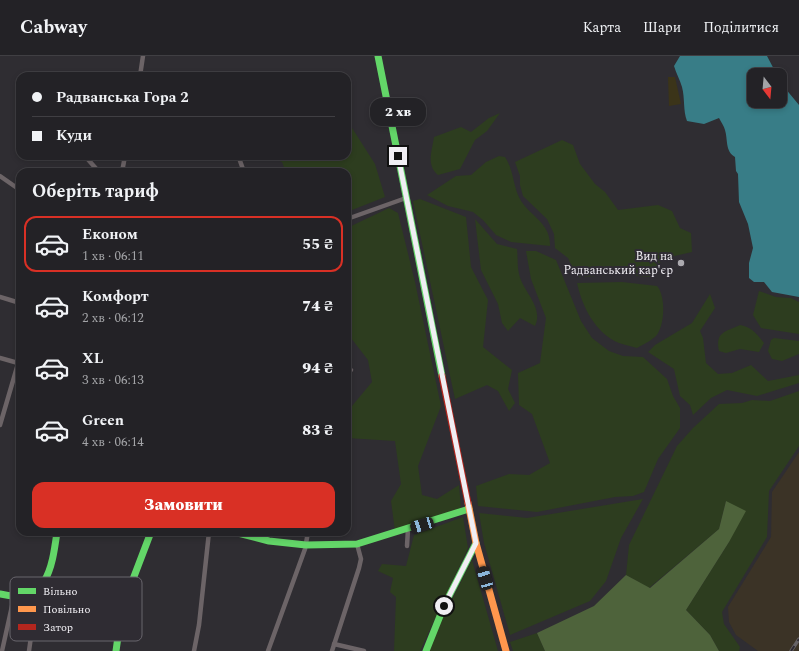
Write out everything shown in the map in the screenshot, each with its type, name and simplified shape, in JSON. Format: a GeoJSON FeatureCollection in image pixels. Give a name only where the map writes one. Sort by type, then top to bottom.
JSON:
{"type":"FeatureCollection","features":[{"type":"Feature","properties":{"kind":"main road"},"geometry":{"type":"LineString","coordinates":[[378,56],[476,543],[506,651]]}},
{"type":"Feature","properties":{"kind":"main road"},"geometry":{"type":"LineString","coordinates":[[250,536],[269,541],[306,545],[358,544],[469,509]]}},
{"type":"Feature","properties":{"kind":"main road"},"geometry":{"type":"LineString","coordinates":[[46,577],[55,548],[56,536]]}},
{"type":"Feature","properties":{"kind":"main road"},"geometry":{"type":"LineString","coordinates":[[134,577],[149,536]]}},
{"type":"Feature","properties":{"kind":"main road"},"geometry":{"type":"LineString","coordinates":[[426,651],[439,618],[476,543]]}},
{"type":"Feature","properties":{"kind":"main road"},"geometry":{"type":"LineString","coordinates":[[0,594],[10,596]]}},
{"type":"Feature","properties":{"kind":"main road"},"geometry":{"type":"LineString","coordinates":[[116,651],[117,641]]}},
{"type":"Feature","properties":{"kind":"street"},"geometry":{"type":"LineString","coordinates":[[141,72],[144,56]]}},
{"type":"Feature","properties":{"kind":"street"},"geometry":{"type":"LineString","coordinates":[[88,160],[96,168]]}},
{"type":"Feature","properties":{"kind":"street"},"geometry":{"type":"LineString","coordinates":[[0,176],[16,188]]}},
{"type":"Feature","properties":{"kind":"street"},"geometry":{"type":"LineString","coordinates":[[351,218],[406,198]]}},
{"type":"Feature","properties":{"kind":"street"},"geometry":{"type":"LineString","coordinates":[[0,297],[16,302]]}},
{"type":"Feature","properties":{"kind":"street"},"geometry":{"type":"LineString","coordinates":[[0,358],[16,362]]}},
{"type":"Feature","properties":{"kind":"street"},"geometry":{"type":"LineString","coordinates":[[0,423],[16,370]]}},
{"type":"Feature","properties":{"kind":"street"},"geometry":{"type":"LineString","coordinates":[[407,546],[408,529]]}},
{"type":"Feature","properties":{"kind":"street"},"geometry":{"type":"LineString","coordinates":[[194,651],[200,625],[209,536]]}},
{"type":"Feature","properties":{"kind":"street"},"geometry":{"type":"LineString","coordinates":[[268,651],[306,545],[307,536]]}},
{"type":"Feature","properties":{"kind":"street"},"geometry":{"type":"LineString","coordinates":[[332,651],[361,560],[358,544]]}},
{"type":"Feature","properties":{"kind":"street"},"geometry":{"type":"LineString","coordinates":[[2,651],[10,615]]}},
{"type":"Feature","properties":{"kind":"street"},"geometry":{"type":"LineString","coordinates":[[29,651],[30,641]]}},
{"type":"Feature","properties":{"kind":"street"},"geometry":{"type":"LineString","coordinates":[[334,644],[364,651]]}},
{"type":"Feature","properties":{"kind":"shaded area"},"geometry":{"type":"Polygon","coordinates":[[[799,452],[799,651],[758,651],[736,635],[729,622],[728,607],[771,537],[772,492],[799,452]]]}},
{"type":"Feature","properties":{"kind":"green space"},"geometry":{"type":"Polygon","coordinates":[[[500,113],[487,131],[475,140],[460,169],[438,175],[434,171],[431,162],[431,153],[434,137],[461,127],[471,132],[489,118],[500,113]]]}},
{"type":"Feature","properties":{"kind":"green space"},"geometry":{"type":"Polygon","coordinates":[[[351,126],[375,164],[385,197],[351,210],[351,168],[284,168],[282,162],[277,160],[351,160],[351,126]]]}},
{"type":"Feature","properties":{"kind":"green space"},"geometry":{"type":"Polygon","coordinates":[[[562,140],[573,145],[580,164],[595,184],[605,192],[618,210],[658,205],[672,211],[680,228],[691,233],[692,252],[670,257],[661,261],[653,277],[620,275],[577,277],[568,258],[555,248],[554,234],[547,219],[523,196],[520,185],[520,176],[515,162],[562,140]]]}},
{"type":"Feature","properties":{"kind":"green space"},"geometry":{"type":"Polygon","coordinates":[[[499,156],[505,157],[508,162],[518,195],[522,202],[547,230],[550,246],[511,242],[496,235],[483,220],[473,212],[448,206],[427,195],[456,176],[471,175],[486,162],[499,156]]]}},
{"type":"Feature","properties":{"kind":"green space"},"geometry":{"type":"Polygon","coordinates":[[[420,199],[466,217],[471,267],[488,300],[483,347],[512,370],[508,389],[515,403],[509,411],[498,391],[487,385],[455,399],[413,201],[420,199]]]}},
{"type":"Feature","properties":{"kind":"green space"},"geometry":{"type":"Polygon","coordinates":[[[389,208],[398,213],[415,282],[441,406],[418,466],[422,495],[437,499],[459,485],[461,508],[395,531],[391,501],[401,484],[395,441],[351,438],[351,407],[372,382],[368,360],[351,338],[351,226],[389,208]]]}},
{"type":"Feature","properties":{"kind":"green space"},"geometry":{"type":"Polygon","coordinates":[[[475,219],[497,244],[517,249],[518,268],[521,281],[537,312],[535,326],[520,318],[508,331],[502,323],[498,304],[481,270],[475,219]]]}},
{"type":"Feature","properties":{"kind":"green space"},"geometry":{"type":"Polygon","coordinates":[[[526,251],[536,251],[556,260],[581,321],[592,338],[609,351],[623,356],[643,357],[667,379],[673,396],[680,408],[680,428],[658,459],[644,492],[633,496],[615,497],[537,512],[478,506],[476,486],[509,474],[529,475],[550,463],[532,414],[519,405],[518,373],[540,363],[546,318],[531,279],[526,251]]]}},
{"type":"Feature","properties":{"kind":"green space"},"geometry":{"type":"Polygon","coordinates":[[[622,282],[657,286],[662,297],[663,318],[659,331],[654,338],[637,348],[621,344],[603,333],[596,326],[582,301],[577,283],[622,282]]]}},
{"type":"Feature","properties":{"kind":"green space"},"geometry":{"type":"Polygon","coordinates":[[[759,291],[776,297],[791,298],[799,302],[799,334],[761,328],[753,315],[759,291]]]}},
{"type":"Feature","properties":{"kind":"green space"},"geometry":{"type":"Polygon","coordinates":[[[710,294],[715,308],[700,331],[703,338],[706,363],[718,374],[732,373],[751,365],[768,381],[799,375],[799,383],[757,396],[727,390],[711,398],[693,415],[690,405],[680,396],[674,369],[648,352],[655,345],[692,323],[710,294]]]}},
{"type":"Feature","properties":{"kind":"green space"},"geometry":{"type":"Polygon","coordinates":[[[740,325],[751,329],[764,343],[759,352],[740,349],[726,353],[719,351],[718,344],[720,336],[726,331],[740,325]]]}},
{"type":"Feature","properties":{"kind":"green space"},"geometry":{"type":"Polygon","coordinates":[[[774,338],[799,341],[799,354],[782,361],[772,359],[768,351],[771,340],[774,338]]]}},
{"type":"Feature","properties":{"kind":"green space"},"geometry":{"type":"Polygon","coordinates":[[[799,391],[799,446],[769,491],[767,537],[722,612],[724,624],[740,647],[739,651],[719,651],[710,635],[686,610],[729,542],[726,501],[719,529],[649,588],[626,575],[629,545],[677,446],[693,428],[719,404],[742,403],[752,400],[770,401],[799,391]]]}},
{"type":"Feature","properties":{"kind":"green space"},"geometry":{"type":"Polygon","coordinates":[[[643,499],[621,538],[606,581],[590,601],[510,635],[484,543],[479,513],[527,518],[643,499]]]}},
{"type":"Feature","properties":{"kind":"green space"},"geometry":{"type":"Polygon","coordinates":[[[726,501],[746,511],[729,542],[686,610],[710,635],[719,651],[545,651],[537,633],[594,606],[626,575],[650,588],[719,529],[726,501]]]}},
{"type":"Feature","properties":{"kind":"green space"},"geometry":{"type":"Polygon","coordinates":[[[463,517],[468,548],[420,651],[394,651],[396,597],[390,592],[393,578],[378,571],[382,564],[406,566],[414,535],[463,517]]]}},
{"type":"Feature","properties":{"kind":"green space"},"geometry":{"type":"Polygon","coordinates":[[[472,560],[498,651],[429,651],[440,623],[472,560]]]}},
{"type":"Feature","properties":{"kind":"green space"},"geometry":{"type":"Polygon","coordinates":[[[537,633],[545,651],[513,651],[510,642],[537,633]]]}},
{"type":"Feature","properties":{"kind":"sand"},"geometry":{"type":"Polygon","coordinates":[[[668,77],[675,77],[681,104],[669,106],[668,77]]]}},
{"type":"Feature","properties":{"kind":"water"},"geometry":{"type":"Polygon","coordinates":[[[680,56],[767,56],[773,68],[747,68],[747,108],[787,108],[787,90],[799,105],[799,297],[772,292],[764,282],[754,282],[749,278],[749,263],[753,248],[748,224],[739,202],[738,174],[736,171],[735,157],[728,148],[725,130],[719,118],[704,124],[687,121],[682,87],[674,66],[680,56]]]}},
{"type":"Feature","properties":{"kind":"railway"},"geometry":{"type":"LineString","coordinates":[[791,651],[799,639]]}},
{"type":"Feature","properties":{"kind":"traffic: fast"},"geometry":{"type":"LineString","coordinates":[[378,56],[442,376]]}},
{"type":"Feature","properties":{"kind":"traffic: fast"},"geometry":{"type":"LineString","coordinates":[[250,536],[269,541],[306,545],[357,544],[469,509]]}},
{"type":"Feature","properties":{"kind":"traffic: fast"},"geometry":{"type":"LineString","coordinates":[[46,577],[53,559],[56,536]]}},
{"type":"Feature","properties":{"kind":"traffic: fast"},"geometry":{"type":"LineString","coordinates":[[134,577],[149,536]]}},
{"type":"Feature","properties":{"kind":"traffic: fast"},"geometry":{"type":"LineString","coordinates":[[426,651],[444,606],[476,543]]}},
{"type":"Feature","properties":{"kind":"traffic: fast"},"geometry":{"type":"LineString","coordinates":[[0,594],[10,595]]}},
{"type":"Feature","properties":{"kind":"traffic: fast"},"geometry":{"type":"LineString","coordinates":[[116,651],[117,641]]}},
{"type":"Feature","properties":{"kind":"traffic: slow"},"geometry":{"type":"LineString","coordinates":[[468,503],[476,543],[506,651]]}},
{"type":"Feature","properties":{"kind":"traffic: jam"},"geometry":{"type":"LineString","coordinates":[[442,376],[468,503]]}},
{"type":"Feature","properties":{"kind":"place","name":"Вид на Радванський кар'єр"},"geometry":{"type":"Point","coordinates":[681,263]}},
{"type":"Feature","properties":{"kind":"route"},"geometry":{"type":"LineString","coordinates":[[398,156],[476,543],[444,606]]}}]}
